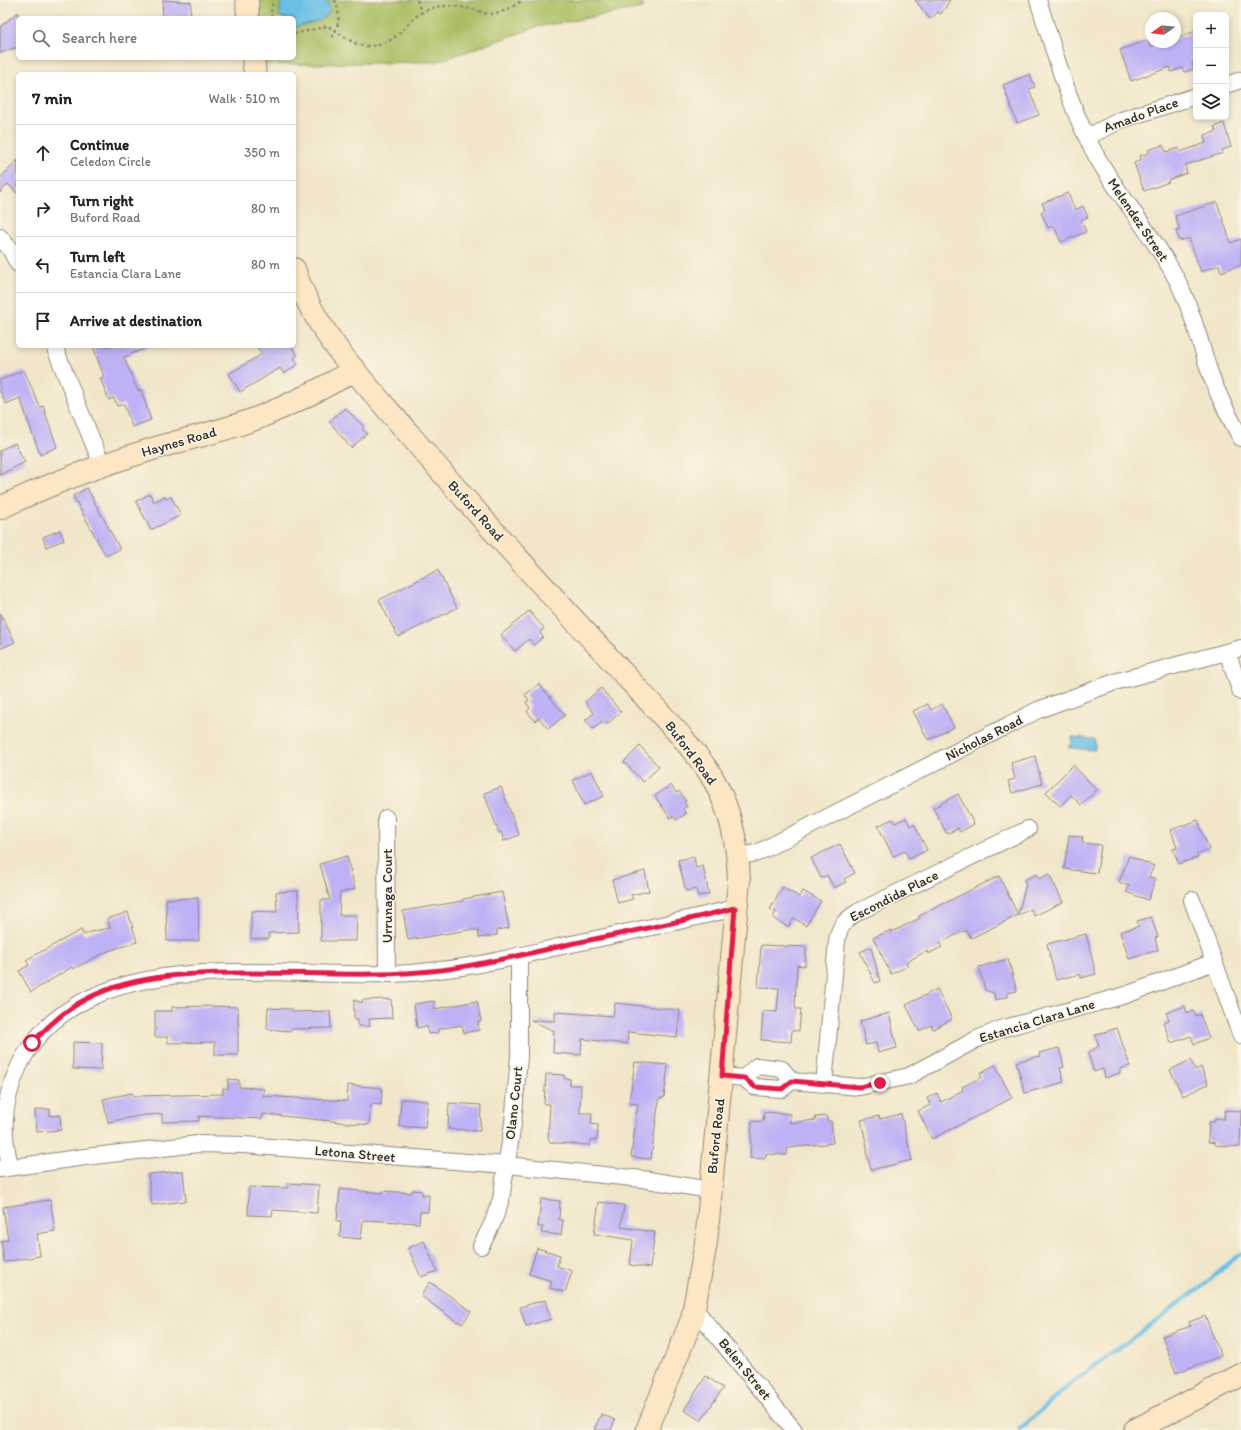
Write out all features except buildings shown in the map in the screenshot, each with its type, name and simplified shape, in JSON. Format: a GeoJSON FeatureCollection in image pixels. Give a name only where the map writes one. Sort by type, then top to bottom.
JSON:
{"type":"FeatureCollection","features":[{"type":"Feature","properties":{"kind":"street"},"geometry":{"type":"LineString","coordinates":[[246,0],[248,16]]}},
{"type":"Feature","properties":{"kind":"street","name":"Melendez Street"},"geometry":{"type":"LineString","coordinates":[[1038,0],[1072,102],[1087,137],[1120,194],[1161,253],[1176,279],[1188,305],[1207,365],[1228,416],[1241,438]]}},
{"type":"Feature","properties":{"kind":"street"},"geometry":{"type":"LineString","coordinates":[[253,60],[255,72]]}},
{"type":"Feature","properties":{"kind":"street"},"geometry":{"type":"LineString","coordinates":[[1229,84],[1241,80]]}},
{"type":"Feature","properties":{"kind":"street","name":"Amado Place"},"geometry":{"type":"LineString","coordinates":[[1087,137],[1121,120],[1193,97]]}},
{"type":"Feature","properties":{"kind":"street"},"geometry":{"type":"LineString","coordinates":[[0,237],[10,249],[16,260]]}},
{"type":"Feature","properties":{"kind":"street","name":"Buford Road"},"geometry":{"type":"LineString","coordinates":[[296,274],[305,299],[316,318],[355,370],[439,469],[682,737],[708,771],[720,793],[735,836],[738,856],[739,881],[735,908],[722,1076],[706,1243],[694,1308],[684,1338],[647,1430]]}},
{"type":"Feature","properties":{"kind":"street"},"geometry":{"type":"LineString","coordinates":[[55,348],[102,465]]}},
{"type":"Feature","properties":{"kind":"street","name":"Haynes Road"},"geometry":{"type":"LineString","coordinates":[[0,508],[69,477],[102,465],[261,417],[355,370]]}},
{"type":"Feature","properties":{"kind":"street"},"geometry":{"type":"LineString","coordinates":[[1234,650],[1241,692]]}},
{"type":"Feature","properties":{"kind":"street","name":"Nicholas Road"},"geometry":{"type":"LineString","coordinates":[[738,856],[757,853],[1038,710],[1118,681],[1234,650]]}},
{"type":"Feature","properties":{"kind":"street","name":"Urrunaga Court"},"geometry":{"type":"LineString","coordinates":[[386,818],[387,974]]}},
{"type":"Feature","properties":{"kind":"street","name":"Escondida Place"},"geometry":{"type":"LineString","coordinates":[[824,1084],[836,941],[838,930],[845,921],[858,912],[1028,829]]}},
{"type":"Feature","properties":{"kind":"street"},"geometry":{"type":"LineString","coordinates":[[1192,900],[1241,1036]]}},
{"type":"Feature","properties":{"kind":"street"},"geometry":{"type":"LineString","coordinates":[[6,1168],[4,1130],[8,1095],[12,1082],[32,1043],[46,1028],[79,1004],[90,998],[142,980],[195,973],[289,972],[387,974],[442,970],[519,955],[735,908]]}},
{"type":"Feature","properties":{"kind":"street","name":"Olano Court"},"geometry":{"type":"LineString","coordinates":[[480,1246],[493,1222],[501,1199],[507,1165],[519,1057],[519,955]]}},
{"type":"Feature","properties":{"kind":"street","name":"Estancia Clara Lane"},"geometry":{"type":"LineString","coordinates":[[722,1076],[744,1078],[757,1066],[782,1069],[792,1081],[859,1087],[909,1076],[977,1038],[1001,1029],[1126,995],[1214,962]]}},
{"type":"Feature","properties":{"kind":"street","name":"Letona Street"},"geometry":{"type":"LineString","coordinates":[[6,1168],[198,1144],[244,1145],[507,1165],[642,1180],[710,1190]]}},
{"type":"Feature","properties":{"kind":"street","name":"Belen Street"},"geometry":{"type":"LineString","coordinates":[[694,1308],[794,1430]]}},
{"type":"Feature","properties":{"kind":"street"},"geometry":{"type":"LineString","coordinates":[[1145,1428],[1241,1375]]}},
{"type":"Feature","properties":{"kind":"path"},"geometry":{"type":"LineString","coordinates":[[272,16],[274,0]]}},
{"type":"Feature","properties":{"kind":"path"},"geometry":{"type":"LineString","coordinates":[[332,37],[336,31],[340,11],[335,0]]}},
{"type":"Feature","properties":{"kind":"path"},"geometry":{"type":"LineString","coordinates":[[417,0],[421,13]]}},
{"type":"Feature","properties":{"kind":"path"},"geometry":{"type":"LineString","coordinates":[[296,34],[328,26],[350,40],[365,46],[382,43],[397,37],[425,10],[455,5],[490,14],[502,12],[523,0]]}},
{"type":"Feature","properties":{"kind":"green space"},"geometry":{"type":"Polygon","coordinates":[[[256,0],[642,0],[643,8],[537,27],[437,62],[259,65],[259,60],[296,60],[296,16],[256,16],[256,0]]]}},
{"type":"Feature","properties":{"kind":"water"},"geometry":{"type":"Polygon","coordinates":[[[282,0],[327,0],[330,12],[321,20],[296,27],[296,16],[281,16],[279,12],[282,0]]]}},
{"type":"Feature","properties":{"kind":"water"},"geometry":{"type":"Polygon","coordinates":[[[1072,737],[1095,739],[1095,750],[1069,748],[1069,745],[1072,744],[1072,737]]]}},
{"type":"Feature","properties":{"kind":"waterway"},"geometry":{"type":"LineString","coordinates":[[1019,1430],[1068,1386],[1205,1284],[1241,1253]]}},
{"type":"Feature","properties":{"kind":"route"},"geometry":{"type":"LineString","coordinates":[[32,1043],[51,1023],[79,1004],[118,987],[142,980],[195,973],[289,972],[387,974],[442,970],[519,955],[735,908],[722,1076],[744,1078],[755,1087],[782,1089],[792,1081],[859,1087],[880,1083]]}}]}
